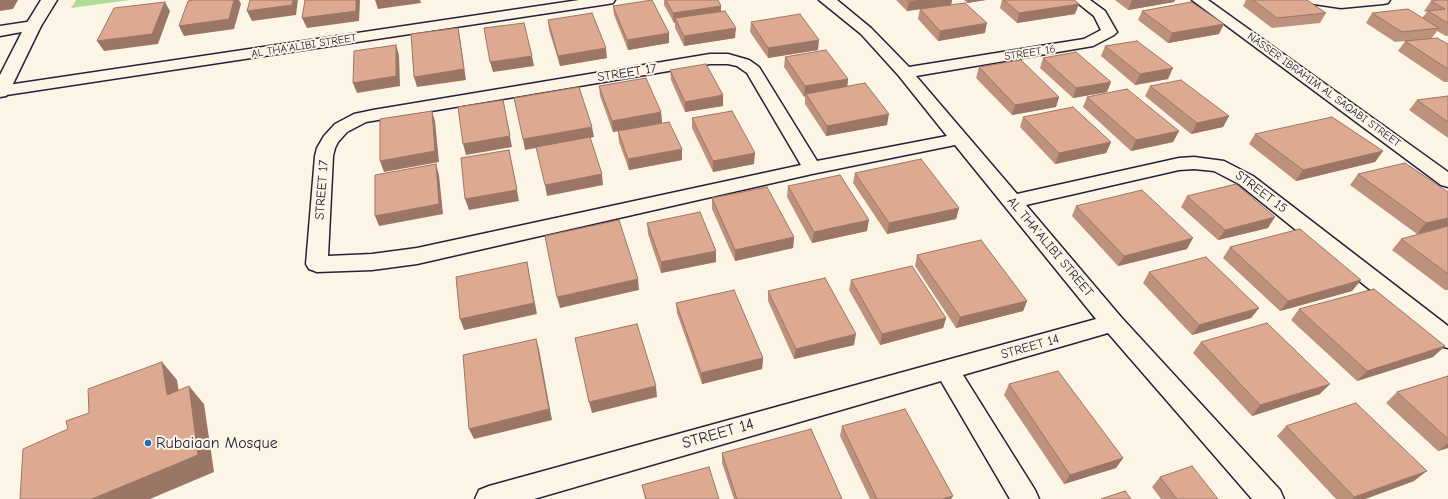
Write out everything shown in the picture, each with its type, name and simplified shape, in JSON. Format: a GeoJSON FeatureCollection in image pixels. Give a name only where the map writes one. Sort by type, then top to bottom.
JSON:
{"type":"FeatureCollection","features":[{"type":"Feature","properties":{"kind":"street"},"geometry":{"type":"LineString","coordinates":[[0,92],[33,26],[49,0]]}},
{"type":"Feature","properties":{"kind":"street","name":"AL THA'ALIBI STREET"},"geometry":{"type":"LineString","coordinates":[[0,92],[608,0]]}},
{"type":"Feature","properties":{"kind":"street","name":"AL THA'ALIBI STREET"},"geometry":{"type":"LineString","coordinates":[[826,0],[866,31],[905,73],[1113,323],[1270,499]]}},
{"type":"Feature","properties":{"kind":"street","name":"STREET 16"},"geometry":{"type":"LineString","coordinates":[[905,73],[1088,43],[1109,32],[1100,14],[1081,0]]}},
{"type":"Feature","properties":{"kind":"street","name":"NASSER IBRAHIM AL SAQABI STREET"},"geometry":{"type":"LineString","coordinates":[[1199,0],[1448,181]]}},
{"type":"Feature","properties":{"kind":"street"},"geometry":{"type":"LineString","coordinates":[[1314,0],[1341,4],[1383,0]]}},
{"type":"Feature","properties":{"kind":"street"},"geometry":{"type":"LineString","coordinates":[[0,31],[33,26]]}},
{"type":"Feature","properties":{"kind":"street","name":"STREET 17"},"geometry":{"type":"LineString","coordinates":[[812,168],[753,70],[743,63],[728,59],[710,59],[373,115],[360,118],[341,128],[330,140],[326,148],[324,156],[317,264],[372,262],[418,256],[812,168],[959,139]]}},
{"type":"Feature","properties":{"kind":"street","name":"STREET 15"},"geometry":{"type":"LineString","coordinates":[[1012,202],[1179,164],[1194,163],[1217,165],[1228,169],[1246,180],[1448,339]]}},
{"type":"Feature","properties":{"kind":"street","name":"STREET 14"},"geometry":{"type":"LineString","coordinates":[[489,499],[1113,323]]}},
{"type":"Feature","properties":{"kind":"street"},"geometry":{"type":"LineString","coordinates":[[947,370],[1025,499]]}},
{"type":"Feature","properties":{"kind":"green space"},"geometry":{"type":"Polygon","coordinates":[[[76,0],[130,0],[71,8],[76,0]]]}},
{"type":"Feature","properties":{"kind":"building"},"geometry":{"type":"Polygon","coordinates":[[[234,0],[229,19],[179,26],[188,1],[234,0]]]}},
{"type":"Feature","properties":{"kind":"building"},"geometry":{"type":"Polygon","coordinates":[[[250,0],[293,0],[292,5],[247,11],[250,0]]]}},
{"type":"Feature","properties":{"kind":"building"},"geometry":{"type":"Polygon","coordinates":[[[305,0],[356,0],[356,11],[302,18],[305,0]]]}},
{"type":"Feature","properties":{"kind":"building"},"geometry":{"type":"Polygon","coordinates":[[[652,0],[669,33],[627,40],[613,6],[652,0]]]}},
{"type":"Feature","properties":{"kind":"building"},"geometry":{"type":"Polygon","coordinates":[[[666,0],[718,0],[721,6],[673,13],[666,0]]]}},
{"type":"Feature","properties":{"kind":"building"},"geometry":{"type":"Polygon","coordinates":[[[907,0],[920,0],[909,2],[907,0]]]}},
{"type":"Feature","properties":{"kind":"building"},"geometry":{"type":"Polygon","coordinates":[[[1004,0],[1074,0],[1079,4],[1019,13],[1004,0]]]}},
{"type":"Feature","properties":{"kind":"building"},"geometry":{"type":"Polygon","coordinates":[[[1253,0],[1307,0],[1326,13],[1277,18],[1253,0]]]}},
{"type":"Feature","properties":{"kind":"building"},"geometry":{"type":"Polygon","coordinates":[[[1448,0],[1448,23],[1428,11],[1445,9],[1431,1],[1448,0]]]}},
{"type":"Feature","properties":{"kind":"building"},"geometry":{"type":"Polygon","coordinates":[[[165,2],[152,34],[97,41],[114,8],[165,2]]]}},
{"type":"Feature","properties":{"kind":"building"},"geometry":{"type":"Polygon","coordinates":[[[1191,2],[1224,24],[1172,33],[1142,11],[1191,2]]]}},
{"type":"Feature","properties":{"kind":"building"},"geometry":{"type":"Polygon","coordinates":[[[965,3],[987,23],[940,31],[920,9],[965,3]]]}},
{"type":"Feature","properties":{"kind":"building"},"geometry":{"type":"Polygon","coordinates":[[[1408,9],[1439,28],[1402,32],[1372,13],[1408,9]]]}},
{"type":"Feature","properties":{"kind":"building"},"geometry":{"type":"Polygon","coordinates":[[[725,11],[736,28],[684,36],[675,18],[725,11]]]}},
{"type":"Feature","properties":{"kind":"building"},"geometry":{"type":"Polygon","coordinates":[[[592,13],[606,48],[558,56],[548,20],[592,13]]]}},
{"type":"Feature","properties":{"kind":"building"},"geometry":{"type":"Polygon","coordinates":[[[800,14],[819,40],[768,48],[751,22],[800,14]]]}},
{"type":"Feature","properties":{"kind":"building"},"geometry":{"type":"Polygon","coordinates":[[[524,23],[532,56],[490,62],[484,28],[524,23]]]}},
{"type":"Feature","properties":{"kind":"building"},"geometry":{"type":"Polygon","coordinates":[[[458,28],[464,69],[414,77],[411,34],[458,28]]]}},
{"type":"Feature","properties":{"kind":"building"},"geometry":{"type":"Polygon","coordinates":[[[1437,38],[1448,44],[1448,69],[1405,41],[1437,38]]]}},
{"type":"Feature","properties":{"kind":"building"},"geometry":{"type":"Polygon","coordinates":[[[1137,41],[1173,68],[1140,74],[1105,46],[1137,41]]]}},
{"type":"Feature","properties":{"kind":"building"},"geometry":{"type":"Polygon","coordinates":[[[396,45],[396,76],[353,83],[354,51],[396,45]]]}},
{"type":"Feature","properties":{"kind":"building"},"geometry":{"type":"Polygon","coordinates":[[[826,50],[848,79],[805,86],[785,57],[826,50]]]}},
{"type":"Feature","properties":{"kind":"building"},"geometry":{"type":"Polygon","coordinates":[[[1076,52],[1111,82],[1076,88],[1043,58],[1076,52]]]}},
{"type":"Feature","properties":{"kind":"building"},"geometry":{"type":"Polygon","coordinates":[[[1021,60],[1059,97],[1015,105],[979,67],[1021,60]]]}},
{"type":"Feature","properties":{"kind":"building"},"geometry":{"type":"Polygon","coordinates":[[[706,64],[723,95],[685,102],[670,70],[706,64]]]}},
{"type":"Feature","properties":{"kind":"building"},"geometry":{"type":"Polygon","coordinates":[[[646,78],[661,112],[612,121],[599,86],[646,78]]]}},
{"type":"Feature","properties":{"kind":"building"},"geometry":{"type":"Polygon","coordinates":[[[1181,80],[1229,116],[1197,123],[1150,86],[1181,80]]]}},
{"type":"Feature","properties":{"kind":"building"},"geometry":{"type":"Polygon","coordinates":[[[865,83],[889,114],[827,126],[806,94],[865,83]]]}},
{"type":"Feature","properties":{"kind":"building"},"geometry":{"type":"Polygon","coordinates":[[[579,87],[592,127],[523,139],[514,98],[579,87]]]}},
{"type":"Feature","properties":{"kind":"building"},"geometry":{"type":"Polygon","coordinates":[[[1127,89],[1179,131],[1136,140],[1087,97],[1127,89]]]}},
{"type":"Feature","properties":{"kind":"building"},"geometry":{"type":"Polygon","coordinates":[[[1448,96],[1448,122],[1417,100],[1448,96]]]}},
{"type":"Feature","properties":{"kind":"building"},"geometry":{"type":"Polygon","coordinates":[[[503,100],[510,136],[463,144],[458,107],[503,100]]]}},
{"type":"Feature","properties":{"kind":"building"},"geometry":{"type":"Polygon","coordinates":[[[1073,107],[1111,142],[1059,153],[1023,117],[1073,107]]]}},
{"type":"Feature","properties":{"kind":"building"},"geometry":{"type":"Polygon","coordinates":[[[432,111],[435,151],[380,161],[380,119],[432,111]]]}},
{"type":"Feature","properties":{"kind":"building"},"geometry":{"type":"Polygon","coordinates":[[[732,111],[755,153],[713,161],[692,118],[732,111]]]}},
{"type":"Feature","properties":{"kind":"building"},"geometry":{"type":"Polygon","coordinates":[[[1332,117],[1383,151],[1303,170],[1255,134],[1332,117]]]}},
{"type":"Feature","properties":{"kind":"building"},"geometry":{"type":"Polygon","coordinates":[[[669,122],[682,149],[628,159],[618,131],[669,122]]]}},
{"type":"Feature","properties":{"kind":"building"},"geometry":{"type":"Polygon","coordinates":[[[590,137],[602,174],[545,185],[536,147],[590,137]]]}},
{"type":"Feature","properties":{"kind":"building"},"geometry":{"type":"Polygon","coordinates":[[[509,150],[517,190],[465,199],[461,158],[509,150]]]}},
{"type":"Feature","properties":{"kind":"building"},"geometry":{"type":"Polygon","coordinates":[[[921,159],[959,208],[889,223],[855,173],[921,159]]]}},
{"type":"Feature","properties":{"kind":"building"},"geometry":{"type":"Polygon","coordinates":[[[1405,163],[1448,192],[1448,218],[1426,223],[1358,174],[1405,163]]]}},
{"type":"Feature","properties":{"kind":"building"},"geometry":{"type":"Polygon","coordinates":[[[436,164],[439,204],[375,216],[375,175],[436,164]]]}},
{"type":"Feature","properties":{"kind":"building"},"geometry":{"type":"Polygon","coordinates":[[[840,175],[869,220],[814,232],[788,186],[840,175]]]}},
{"type":"Feature","properties":{"kind":"building"},"geometry":{"type":"Polygon","coordinates":[[[1236,184],[1275,217],[1225,230],[1187,196],[1236,184]]]}},
{"type":"Feature","properties":{"kind":"building"},"geometry":{"type":"Polygon","coordinates":[[[767,187],[794,237],[735,250],[712,198],[767,187]]]}},
{"type":"Feature","properties":{"kind":"building"},"geometry":{"type":"Polygon","coordinates":[[[1142,190],[1193,238],[1124,256],[1076,206],[1142,190]]]}},
{"type":"Feature","properties":{"kind":"building"},"geometry":{"type":"Polygon","coordinates":[[[700,212],[716,251],[661,262],[647,223],[700,212]]]}},
{"type":"Feature","properties":{"kind":"building"},"geometry":{"type":"Polygon","coordinates":[[[619,220],[638,279],[557,297],[545,236],[619,220]]]}},
{"type":"Feature","properties":{"kind":"building"},"geometry":{"type":"Polygon","coordinates":[[[1448,226],[1448,274],[1401,239],[1448,226]]]}},
{"type":"Feature","properties":{"kind":"building"},"geometry":{"type":"Polygon","coordinates":[[[1300,229],[1361,280],[1288,301],[1230,247],[1300,229]]]}},
{"type":"Feature","properties":{"kind":"building"},"geometry":{"type":"Polygon","coordinates":[[[981,240],[1027,301],[960,317],[917,255],[981,240]]]}},
{"type":"Feature","properties":{"kind":"building"},"geometry":{"type":"Polygon","coordinates":[[[1206,257],[1259,308],[1199,325],[1149,272],[1206,257]]]}},
{"type":"Feature","properties":{"kind":"building"},"geometry":{"type":"Polygon","coordinates":[[[527,262],[534,303],[460,319],[456,277],[527,262]]]}},
{"type":"Feature","properties":{"kind":"building"},"geometry":{"type":"Polygon","coordinates":[[[912,266],[946,318],[882,334],[851,280],[912,266]]]}},
{"type":"Feature","properties":{"kind":"building"},"geometry":{"type":"Polygon","coordinates":[[[825,278],[856,334],[796,349],[768,291],[825,278]]]}},
{"type":"Feature","properties":{"kind":"building"},"geometry":{"type":"Polygon","coordinates":[[[1374,289],[1445,346],[1367,371],[1299,309],[1374,289]]]}},
{"type":"Feature","properties":{"kind":"building"},"geometry":{"type":"Polygon","coordinates":[[[734,290],[763,358],[701,373],[676,303],[734,290]]]}},
{"type":"Feature","properties":{"kind":"building"},"geometry":{"type":"Polygon","coordinates":[[[1267,323],[1330,384],[1260,405],[1201,342],[1267,323]]]}},
{"type":"Feature","properties":{"kind":"building"},"geometry":{"type":"Polygon","coordinates":[[[637,324],[656,386],[589,402],[575,338],[637,324]]]}},
{"type":"Feature","properties":{"kind":"building"},"geometry":{"type":"Polygon","coordinates":[[[536,339],[549,409],[469,429],[463,355],[536,339]]]}},
{"type":"Feature","properties":{"kind":"building","name":"Rubaiaan Mosque"},"geometry":{"type":"Polygon","coordinates":[[[162,362],[167,395],[189,386],[198,455],[92,499],[20,499],[23,449],[68,429],[66,421],[89,413],[88,389],[162,362]]]}},
{"type":"Feature","properties":{"kind":"building"},"geometry":{"type":"Polygon","coordinates":[[[1058,371],[1123,458],[1070,475],[1009,384],[1058,371]]]}},
{"type":"Feature","properties":{"kind":"building"},"geometry":{"type":"Polygon","coordinates":[[[1448,376],[1448,439],[1397,392],[1448,376]]]}},
{"type":"Feature","properties":{"kind":"building"},"geometry":{"type":"Polygon","coordinates":[[[1356,403],[1427,471],[1354,497],[1286,426],[1356,403]]]}},
{"type":"Feature","properties":{"kind":"building"},"geometry":{"type":"Polygon","coordinates":[[[905,409],[953,496],[942,499],[877,499],[842,426],[905,409]]]}},
{"type":"Feature","properties":{"kind":"building"},"geometry":{"type":"Polygon","coordinates":[[[811,429],[842,499],[737,499],[722,453],[811,429]]]}},
{"type":"Feature","properties":{"kind":"building"},"geometry":{"type":"Polygon","coordinates":[[[1192,466],[1218,499],[1177,499],[1160,477],[1192,466]]]}},
{"type":"Feature","properties":{"kind":"building"},"geometry":{"type":"Polygon","coordinates":[[[709,467],[719,499],[646,499],[642,485],[709,467]]]}},
{"type":"Feature","properties":{"kind":"building"},"geometry":{"type":"Polygon","coordinates":[[[1125,491],[1131,499],[1101,499],[1125,491]]]}},
{"type":"Feature","properties":{"kind":"place","name":"Rubaiaan Mosque"},"geometry":{"type":"Point","coordinates":[148,443]}}]}
